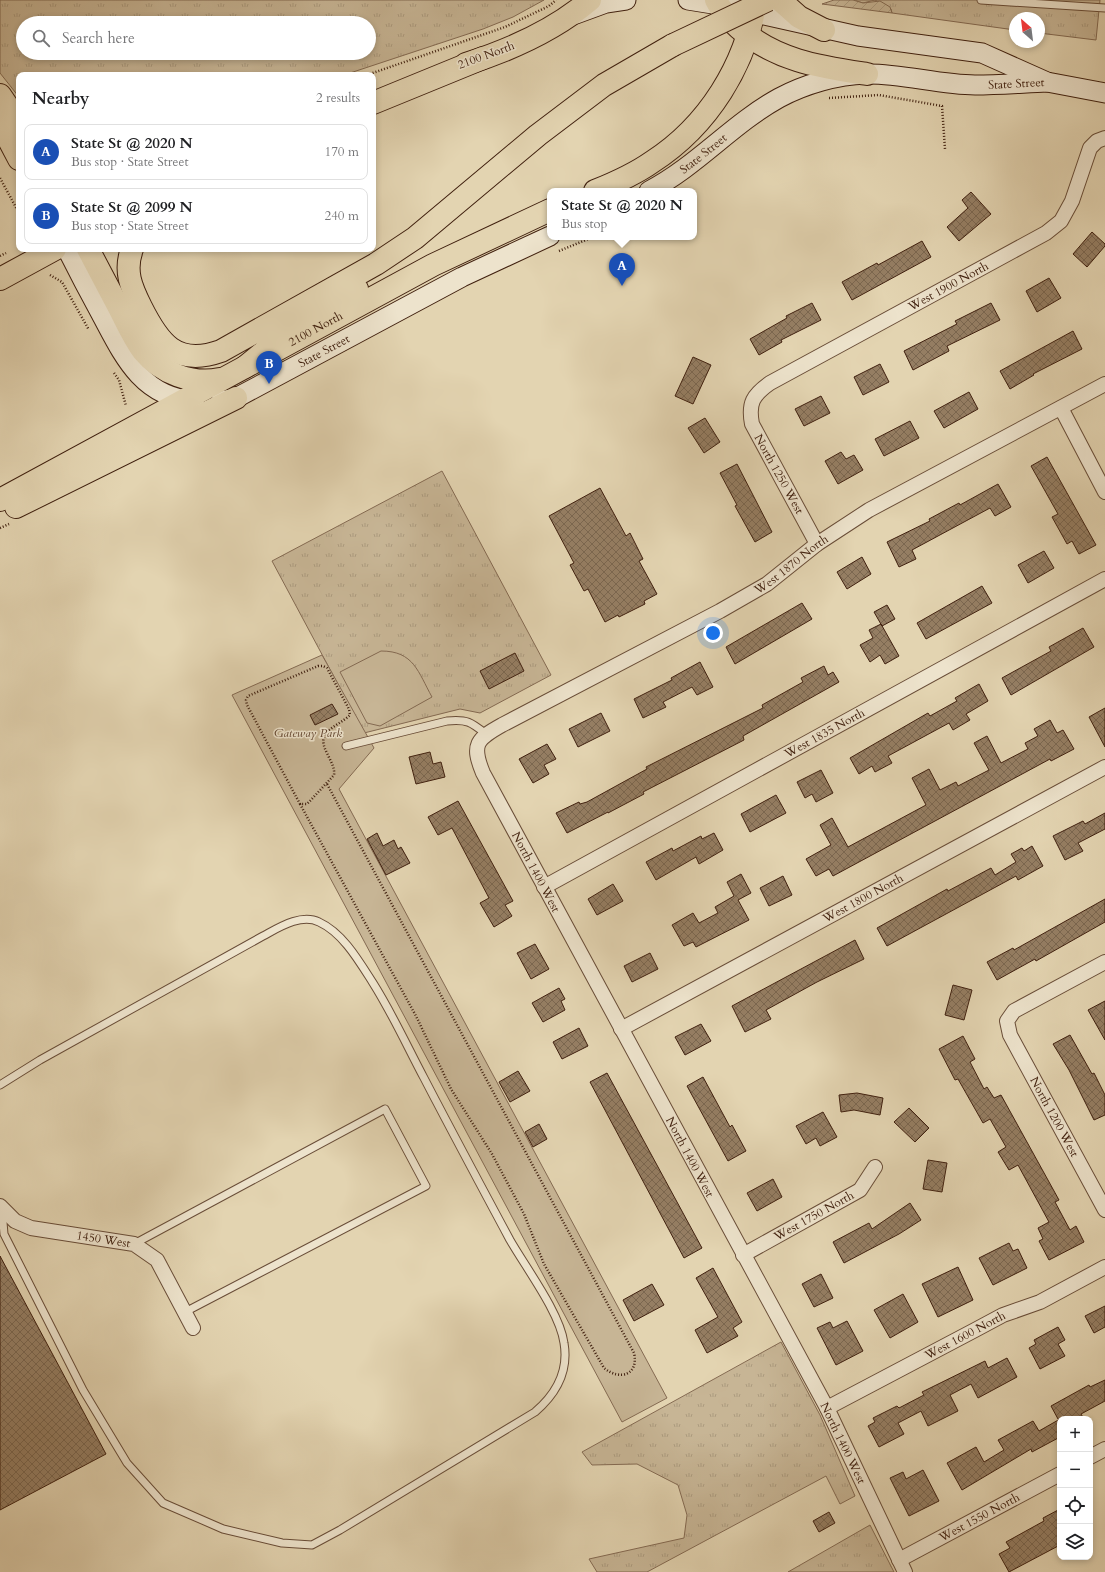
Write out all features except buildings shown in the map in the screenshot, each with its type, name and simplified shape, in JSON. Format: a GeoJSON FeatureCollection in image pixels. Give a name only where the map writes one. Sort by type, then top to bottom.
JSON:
{"type":"FeatureCollection","features":[{"type":"Feature","properties":{"kind":"highway","name":"2100 North"},"geometry":{"type":"LineString","coordinates":[[376,91],[484,58],[542,33],[573,15],[590,0]]}},
{"type":"Feature","properties":{"kind":"highway"},"geometry":{"type":"LineString","coordinates":[[780,0],[799,17],[824,30]]}},
{"type":"Feature","properties":{"kind":"highway"},"geometry":{"type":"LineString","coordinates":[[717,3],[731,21],[761,45],[789,58],[815,65],[867,74]]}},
{"type":"Feature","properties":{"kind":"highway"},"geometry":{"type":"LineString","coordinates":[[601,188],[652,163],[680,142],[692,129],[723,90],[737,62],[759,5]]}},
{"type":"Feature","properties":{"kind":"highway"},"geometry":{"type":"LineString","coordinates":[[131,252],[128,265],[130,285],[154,332],[173,350],[191,356],[201,356],[221,351],[376,264],[415,238],[538,136],[598,90],[672,45],[759,5]]}},
{"type":"Feature","properties":{"kind":"highway"},"geometry":{"type":"LineString","coordinates":[[376,102],[484,58]]}},
{"type":"Feature","properties":{"kind":"highway"},"geometry":{"type":"LineString","coordinates":[[0,95],[16,119]]}},
{"type":"Feature","properties":{"kind":"highway"},"geometry":{"type":"LineString","coordinates":[[0,123],[16,152]]}},
{"type":"Feature","properties":{"kind":"highway","name":"2100 North"},"geometry":{"type":"LineString","coordinates":[[0,500],[433,265],[547,211]]}},
{"type":"Feature","properties":{"kind":"highway"},"geometry":{"type":"LineString","coordinates":[[245,367],[286,334],[350,295],[395,261],[415,238]]}},
{"type":"Feature","properties":{"kind":"highway"},"geometry":{"type":"LineString","coordinates":[[0,279],[50,252]]}},
{"type":"Feature","properties":{"kind":"highway"},"geometry":{"type":"LineString","coordinates":[[90,252],[137,341],[150,359],[169,372],[191,380],[215,380],[227,377]]}},
{"type":"Feature","properties":{"kind":"highway"},"geometry":{"type":"LineString","coordinates":[[0,515],[236,398]]}},
{"type":"Feature","properties":{"kind":"main road"},"geometry":{"type":"LineString","coordinates":[[573,15],[606,3],[626,0]]}},
{"type":"Feature","properties":{"kind":"main road","name":"State Street"},"geometry":{"type":"LineString","coordinates":[[688,0],[759,5],[824,30],[982,53],[1047,82]]}},
{"type":"Feature","properties":{"kind":"main road","name":"State Street"},"geometry":{"type":"LineString","coordinates":[[654,188],[680,172],[741,123],[780,97],[825,80],[867,74],[974,85],[1047,82]]}},
{"type":"Feature","properties":{"kind":"main road"},"geometry":{"type":"LineString","coordinates":[[1047,82],[1105,93]]}},
{"type":"Feature","properties":{"kind":"main road","name":"State Street"},"geometry":{"type":"LineString","coordinates":[[69,252],[130,366],[146,382],[156,389],[186,400],[208,401],[236,398],[462,277],[547,237]]}},
{"type":"Feature","properties":{"kind":"street","name":"West 1900 North"},"geometry":{"type":"LineString","coordinates":[[752,401],[759,391],[770,383],[1046,234],[1061,221],[1072,201],[1090,148],[1097,141],[1105,138]]}},
{"type":"Feature","properties":{"kind":"street","name":"West 1870 North"},"geometry":{"type":"LineString","coordinates":[[482,739],[720,611],[767,584],[817,544],[869,510],[1105,384]]}},
{"type":"Feature","properties":{"kind":"street","name":"North 1250 West"},"geometry":{"type":"LineString","coordinates":[[752,401],[750,412],[752,424],[817,544]]}},
{"type":"Feature","properties":{"kind":"street"},"geometry":{"type":"LineString","coordinates":[[1061,408],[1105,492]]}},
{"type":"Feature","properties":{"kind":"street","name":"West 1835 North"},"geometry":{"type":"LineString","coordinates":[[544,887],[1105,579]]}},
{"type":"Feature","properties":{"kind":"street","name":"North 1400 West"},"geometry":{"type":"LineString","coordinates":[[482,739],[476,756],[483,773],[827,1408],[902,1566]]}},
{"type":"Feature","properties":{"kind":"street","name":"West 1800 North"},"geometry":{"type":"LineString","coordinates":[[621,1028],[1105,767]]}},
{"type":"Feature","properties":{"kind":"street","name":"North 1200 West"},"geometry":{"type":"LineString","coordinates":[[1105,962],[1014,1011],[1007,1021],[1010,1035],[1105,1210]]}},
{"type":"Feature","properties":{"kind":"street","name":"West 1750 North"},"geometry":{"type":"LineString","coordinates":[[743,1255],[860,1190],[875,1167]]}},
{"type":"Feature","properties":{"kind":"street","name":"1450 West"},"geometry":{"type":"LineString","coordinates":[[1,1208],[15,1221],[31,1228],[134,1244],[157,1260],[193,1328]]}},
{"type":"Feature","properties":{"kind":"street","name":"West 1600 North"},"geometry":{"type":"LineString","coordinates":[[827,1408],[1003,1315],[1040,1302],[1105,1266]]}},
{"type":"Feature","properties":{"kind":"street"},"geometry":{"type":"LineString","coordinates":[[1093,1455],[1105,1449]]}},
{"type":"Feature","properties":{"kind":"street","name":"West 1550 North"},"geometry":{"type":"LineString","coordinates":[[902,1566],[1057,1476]]}},
{"type":"Feature","properties":{"kind":"lane"},"geometry":{"type":"LineString","coordinates":[[981,0],[1105,8]]}},
{"type":"Feature","properties":{"kind":"lane"},"geometry":{"type":"LineString","coordinates":[[346,746],[447,721],[462,720],[471,722],[482,739]]}},
{"type":"Feature","properties":{"kind":"lane"},"geometry":{"type":"LineString","coordinates":[[0,1085],[40,1060],[263,936],[289,923],[318,920],[330,927],[340,937],[374,985],[511,1241],[556,1318],[564,1343],[564,1372],[549,1400],[535,1412],[490,1441],[312,1545],[282,1543],[223,1529],[163,1503],[127,1463],[83,1390],[4,1234],[1,1208]]}},
{"type":"Feature","properties":{"kind":"lane"},"geometry":{"type":"LineString","coordinates":[[134,1244],[385,1109],[426,1186],[184,1312]]}},
{"type":"Feature","properties":{"kind":"path"},"geometry":{"type":"LineString","coordinates":[[376,72],[506,27],[549,6],[556,0]]}},
{"type":"Feature","properties":{"kind":"path"},"geometry":{"type":"LineString","coordinates":[[823,98],[879,95],[942,106],[945,150]]}},
{"type":"Feature","properties":{"kind":"path"},"geometry":{"type":"LineString","coordinates":[[0,178],[16,207]]}},
{"type":"Feature","properties":{"kind":"path"},"geometry":{"type":"LineString","coordinates":[[50,275],[62,282],[91,334]]}},
{"type":"Feature","properties":{"kind":"path"},"geometry":{"type":"LineString","coordinates":[[112,369],[119,380],[126,406]]}},
{"type":"Feature","properties":{"kind":"path"},"geometry":{"type":"LineString","coordinates":[[300,804],[307,804],[334,775],[335,769],[323,738],[350,715],[349,709],[327,668],[323,666],[318,666],[248,696],[246,700],[247,705],[300,804],[416,1016],[451,1089],[492,1154],[524,1214],[550,1275],[604,1368],[611,1374],[619,1376],[627,1374],[633,1368],[635,1360],[634,1353],[327,784]]}},
{"type":"Feature","properties":{"kind":"green space"},"geometry":{"type":"Polygon","coordinates":[[[0,0],[544,0],[513,17],[483,29],[353,72],[16,72],[16,93],[0,73],[0,0]]]}},
{"type":"Feature","properties":{"kind":"green space"},"geometry":{"type":"Polygon","coordinates":[[[834,0],[853,0],[863,3],[880,1],[890,7],[892,13],[822,4],[834,0]]]}},
{"type":"Feature","properties":{"kind":"green space"},"geometry":{"type":"Polygon","coordinates":[[[853,0],[875,0],[863,3],[853,0]]]}},
{"type":"Feature","properties":{"kind":"green space"},"geometry":{"type":"Polygon","coordinates":[[[875,0],[1100,0],[1096,40],[1045,34],[1045,12],[1009,12],[1009,29],[892,13],[891,9],[875,0]]]}},
{"type":"Feature","properties":{"kind":"green space"},"geometry":{"type":"Polygon","coordinates":[[[442,471],[551,675],[480,713],[460,709],[364,733],[272,561],[442,471]]]}},
{"type":"Feature","properties":{"kind":"green space"},"geometry":{"type":"Polygon","coordinates":[[[381,651],[392,652],[408,659],[418,671],[432,697],[380,726],[367,723],[340,672],[381,651]]]}},
{"type":"Feature","properties":{"kind":"green space","name":"Gateway Park"},"geometry":{"type":"Polygon","coordinates":[[[322,655],[374,748],[339,789],[667,1398],[622,1422],[232,695],[322,655]]]}},
{"type":"Feature","properties":{"kind":"green space"},"geometry":{"type":"Polygon","coordinates":[[[781,1342],[820,1415],[855,1496],[840,1504],[826,1476],[647,1572],[597,1572],[589,1559],[684,1538],[687,1515],[678,1485],[637,1464],[592,1465],[582,1452],[781,1342]]]}},
{"type":"Feature","properties":{"kind":"green space"},"geometry":{"type":"Polygon","coordinates":[[[870,1525],[894,1572],[788,1572],[870,1525]]]}},
{"type":"Feature","properties":{"kind":"place","name":"State St @ 2020 N"},"geometry":{"type":"Point","coordinates":[622,286]}},
{"type":"Feature","properties":{"kind":"place","name":"State St @ 2099 N"},"geometry":{"type":"Point","coordinates":[269,384]}}]}
